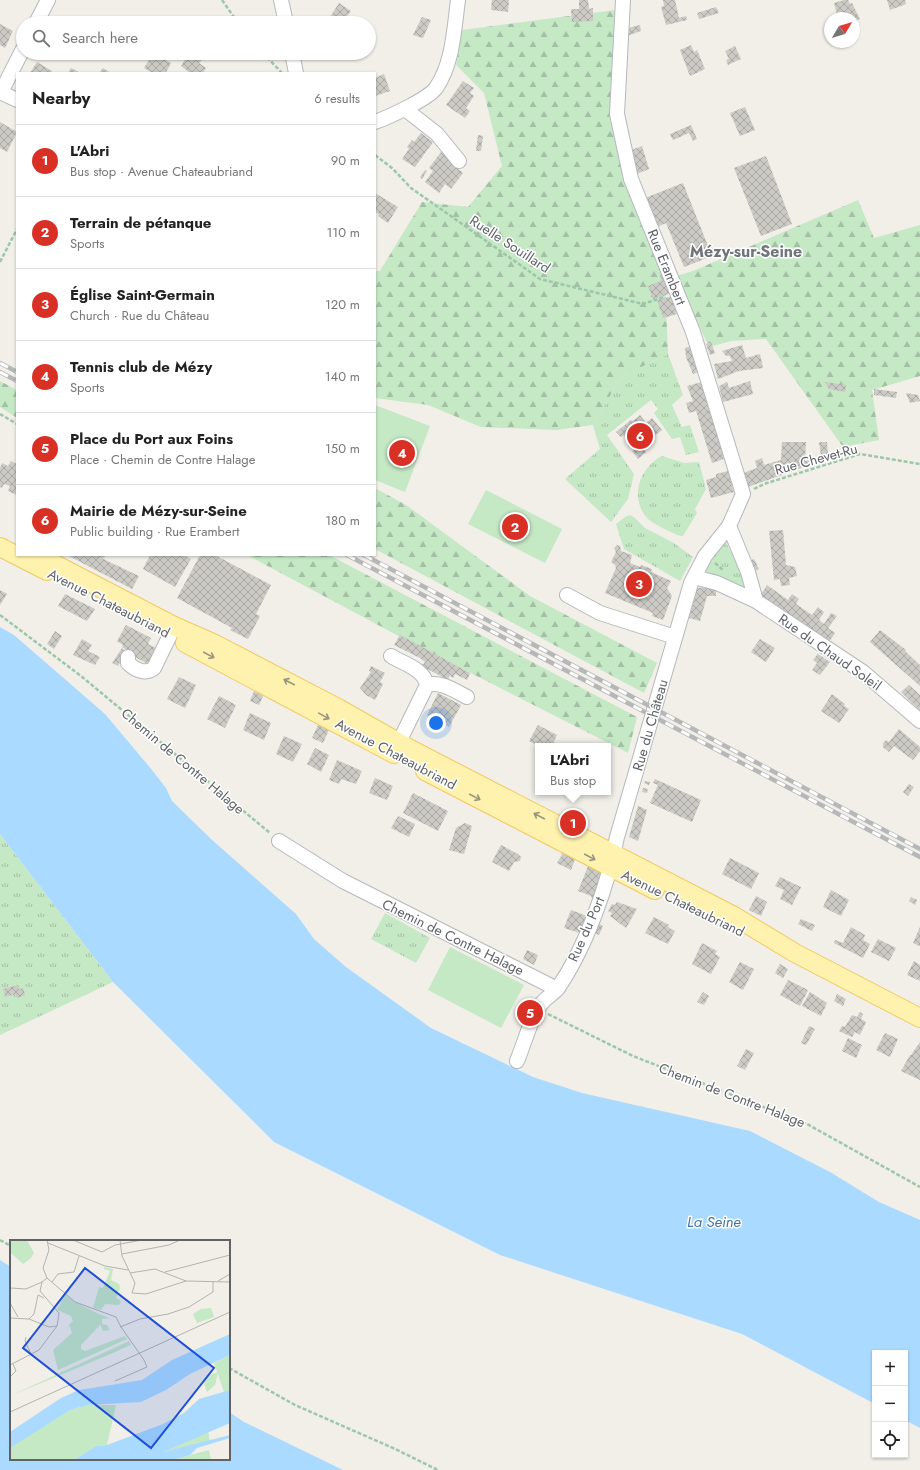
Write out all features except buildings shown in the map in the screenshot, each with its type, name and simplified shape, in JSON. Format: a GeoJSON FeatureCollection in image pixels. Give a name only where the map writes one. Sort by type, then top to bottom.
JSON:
{"type":"FeatureCollection","features":[{"type":"Feature","properties":{"kind":"main road"},"geometry":{"type":"LineString","coordinates":[[0,536],[16,544]]}},
{"type":"Feature","properties":{"kind":"main road","name":"Avenue Chateaubriand"},"geometry":{"type":"LineString","coordinates":[[0,547],[16,555]]}},
{"type":"Feature","properties":{"kind":"main road","name":"Avenue Chateaubriand"},"geometry":{"type":"LineString","coordinates":[[17,556],[612,861]]}},
{"type":"Feature","properties":{"kind":"main road","name":"Avenue Chateaubriand"},"geometry":{"type":"LineString","coordinates":[[39,556],[174,626],[215,644],[338,708],[728,926],[796,954],[920,1018]]}},
{"type":"Feature","properties":{"kind":"street"},"geometry":{"type":"LineString","coordinates":[[40,16],[48,0]]}},
{"type":"Feature","properties":{"kind":"street"},"geometry":{"type":"LineString","coordinates":[[281,0],[284,16]]}},
{"type":"Feature","properties":{"kind":"street"},"geometry":{"type":"LineString","coordinates":[[376,122],[405,109],[435,89],[449,62],[458,0]]}},
{"type":"Feature","properties":{"kind":"street","name":"Rue Erambert"},"geometry":{"type":"LineString","coordinates":[[623,0],[617,114],[631,179],[694,332],[743,494]]}},
{"type":"Feature","properties":{"kind":"street"},"geometry":{"type":"LineString","coordinates":[[16,100],[0,92],[17,60]]}},
{"type":"Feature","properties":{"kind":"street"},"geometry":{"type":"LineString","coordinates":[[293,60],[296,72]]}},
{"type":"Feature","properties":{"kind":"street"},"geometry":{"type":"LineString","coordinates":[[405,109],[437,134],[459,160]]}},
{"type":"Feature","properties":{"kind":"street"},"geometry":{"type":"LineString","coordinates":[[743,494],[729,526],[748,572],[756,600]]}},
{"type":"Feature","properties":{"kind":"street","name":"Rue du Château"},"geometry":{"type":"LineString","coordinates":[[612,861],[617,837],[693,580],[705,556],[729,526]]}},
{"type":"Feature","properties":{"kind":"street","name":"Rue du Chaud Soleil"},"geometry":{"type":"LineString","coordinates":[[693,580],[717,583],[756,600],[863,672],[920,721]]}},
{"type":"Feature","properties":{"kind":"street"},"geometry":{"type":"LineString","coordinates":[[567,595],[600,613],[675,637]]}},
{"type":"Feature","properties":{"kind":"street"},"geometry":{"type":"LineString","coordinates":[[128,657],[128,662],[131,666],[145,672],[150,671],[154,668],[170,635]]}},
{"type":"Feature","properties":{"kind":"street"},"geometry":{"type":"LineString","coordinates":[[390,656],[421,673],[426,678],[428,685],[399,742]]}},
{"type":"Feature","properties":{"kind":"street"},"geometry":{"type":"LineString","coordinates":[[428,685],[434,683],[441,685],[467,697]]}},
{"type":"Feature","properties":{"kind":"street","name":"Chemin de Contre Halage"},"geometry":{"type":"LineString","coordinates":[[279,841],[343,881],[557,989]]}},
{"type":"Feature","properties":{"kind":"street","name":"Rue du Port"},"geometry":{"type":"LineString","coordinates":[[557,989],[587,932],[612,861]]}},
{"type":"Feature","properties":{"kind":"street"},"geometry":{"type":"LineString","coordinates":[[517,1061],[537,1010],[546,997],[557,989]]}},
{"type":"Feature","properties":{"kind":"path"},"geometry":{"type":"LineString","coordinates":[[222,0],[233,16]]}},
{"type":"Feature","properties":{"kind":"path"},"geometry":{"type":"LineString","coordinates":[[270,60],[282,72]]}},
{"type":"Feature","properties":{"kind":"path","name":"Ruelle Souillard"},"geometry":{"type":"LineString","coordinates":[[376,156],[392,168],[411,188],[540,279],[643,304],[677,293]]}},
{"type":"Feature","properties":{"kind":"path"},"geometry":{"type":"LineString","coordinates":[[0,262],[16,231]]}},
{"type":"Feature","properties":{"kind":"path"},"geometry":{"type":"LineString","coordinates":[[0,414],[16,423]]}},
{"type":"Feature","properties":{"kind":"path","name":"Rue Chevet-Ru"},"geometry":{"type":"LineString","coordinates":[[743,494],[764,484],[860,454],[920,464]]}},
{"type":"Feature","properties":{"kind":"path","name":"Chemin de Contre Halage"},"geometry":{"type":"LineString","coordinates":[[0,615],[81,676],[279,841]]}},
{"type":"Feature","properties":{"kind":"path","name":"Chemin de Contre Halage"},"geometry":{"type":"LineString","coordinates":[[544,1012],[633,1056],[808,1124],[920,1187]]}},
{"type":"Feature","properties":{"kind":"path"},"geometry":{"type":"LineString","coordinates":[[0,1240],[10,1245]]}},
{"type":"Feature","properties":{"kind":"path"},"geometry":{"type":"LineString","coordinates":[[230,1369],[295,1405],[393,1448],[438,1470]]}},
{"type":"Feature","properties":{"kind":"green space"},"geometry":{"type":"Polygon","coordinates":[[[615,10],[613,116],[665,280],[668,354],[621,377],[593,425],[556,430],[481,427],[428,405],[376,398],[376,271],[380,271],[422,202],[468,207],[502,166],[484,93],[456,65],[462,30],[615,10]]]}},
{"type":"Feature","properties":{"kind":"green space"},"geometry":{"type":"Polygon","coordinates":[[[858,200],[874,238],[920,225],[920,376],[872,390],[879,440],[843,447],[766,339],[731,341],[709,347],[676,276],[693,271],[858,200]]]}},
{"type":"Feature","properties":{"kind":"green space"},"geometry":{"type":"Polygon","coordinates":[[[668,354],[683,395],[672,405],[682,427],[690,425],[699,452],[686,455],[680,437],[672,439],[654,413],[658,409],[651,400],[607,435],[634,474],[628,499],[611,522],[565,479],[600,449],[593,425],[621,377],[668,354]]]}},
{"type":"Feature","properties":{"kind":"green space"},"geometry":{"type":"Polygon","coordinates":[[[0,381],[16,389],[16,417],[0,407],[0,381]]]}},
{"type":"Feature","properties":{"kind":"green space"},"geometry":{"type":"Polygon","coordinates":[[[376,405],[430,426],[405,492],[376,480],[376,405]]]}},
{"type":"Feature","properties":{"kind":"green space"},"geometry":{"type":"Polygon","coordinates":[[[662,456],[684,463],[699,462],[706,489],[695,509],[697,513],[683,536],[666,530],[651,521],[646,517],[640,506],[638,489],[640,481],[649,466],[662,456]]]}},
{"type":"Feature","properties":{"kind":"green space"},"geometry":{"type":"Polygon","coordinates":[[[376,489],[406,505],[530,596],[657,663],[644,693],[376,550],[376,489]]]}},
{"type":"Feature","properties":{"kind":"green space"},"geometry":{"type":"Polygon","coordinates":[[[486,490],[562,529],[545,563],[468,524],[486,490]]]}},
{"type":"Feature","properties":{"kind":"green space"},"geometry":{"type":"Polygon","coordinates":[[[630,515],[645,528],[674,543],[693,557],[680,581],[624,549],[616,524],[630,515]]]}},
{"type":"Feature","properties":{"kind":"green space"},"geometry":{"type":"Polygon","coordinates":[[[726,542],[747,585],[744,590],[703,570],[726,542]]]}},
{"type":"Feature","properties":{"kind":"green space"},"geometry":{"type":"Polygon","coordinates":[[[249,556],[331,556],[637,717],[628,753],[611,743],[408,641],[249,556]]]}},
{"type":"Feature","properties":{"kind":"green space"},"geometry":{"type":"Polygon","coordinates":[[[0,834],[113,982],[0,1035],[0,834]]]}},
{"type":"Feature","properties":{"kind":"green space"},"geometry":{"type":"Polygon","coordinates":[[[385,913],[430,938],[416,963],[371,939],[385,913]]]}},
{"type":"Feature","properties":{"kind":"green space"},"geometry":{"type":"Polygon","coordinates":[[[450,947],[524,985],[501,1028],[428,990],[450,947]]]}},
{"type":"Feature","properties":{"kind":"water","name":"La Seine"},"geometry":{"type":"Polygon","coordinates":[[[0,627],[14,635],[105,714],[166,788],[172,801],[211,839],[296,914],[314,939],[346,967],[431,1028],[533,1077],[582,1093],[750,1131],[830,1172],[879,1202],[920,1220],[920,1428],[908,1422],[908,1350],[872,1350],[872,1402],[742,1334],[500,1255],[274,1142],[113,982],[0,834],[0,627]]]}},
{"type":"Feature","properties":{"kind":"water"},"geometry":{"type":"Polygon","coordinates":[[[0,1260],[10,1266],[10,1460],[230,1460],[230,1413],[244,1422],[343,1470],[0,1470],[0,1260]]]}},
{"type":"Feature","properties":{"kind":"railway"},"geometry":{"type":"LineString","coordinates":[[0,363],[16,371]]}},
{"type":"Feature","properties":{"kind":"railway"},"geometry":{"type":"LineString","coordinates":[[0,372],[16,380]]}},
{"type":"Feature","properties":{"kind":"railway"},"geometry":{"type":"LineString","coordinates":[[349,556],[920,857]]}},
{"type":"Feature","properties":{"kind":"railway"},"geometry":{"type":"LineString","coordinates":[[366,556],[920,849]]}},
{"type":"Feature","properties":{"kind":"place","name":"Mairie de Mézy-sur-Seine"},"geometry":{"type":"Point","coordinates":[640,436]}},
{"type":"Feature","properties":{"kind":"place","name":"Tennis club de Mézy"},"geometry":{"type":"Point","coordinates":[402,453]}},
{"type":"Feature","properties":{"kind":"place","name":"Terrain de pétanque"},"geometry":{"type":"Point","coordinates":[515,527]}},
{"type":"Feature","properties":{"kind":"place","name":"Église Saint-Germain"},"geometry":{"type":"Point","coordinates":[639,584]}},
{"type":"Feature","properties":{"kind":"place","name":"L'Abri"},"geometry":{"type":"Point","coordinates":[573,823]}},
{"type":"Feature","properties":{"kind":"place","name":"Place du Port aux Foins"},"geometry":{"type":"Point","coordinates":[530,1013]}},
{"type":"Feature","properties":{"kind":"district","name":"Mézy-sur-Seine"},"geometry":{"type":"Point","coordinates":[746,251]}}]}
